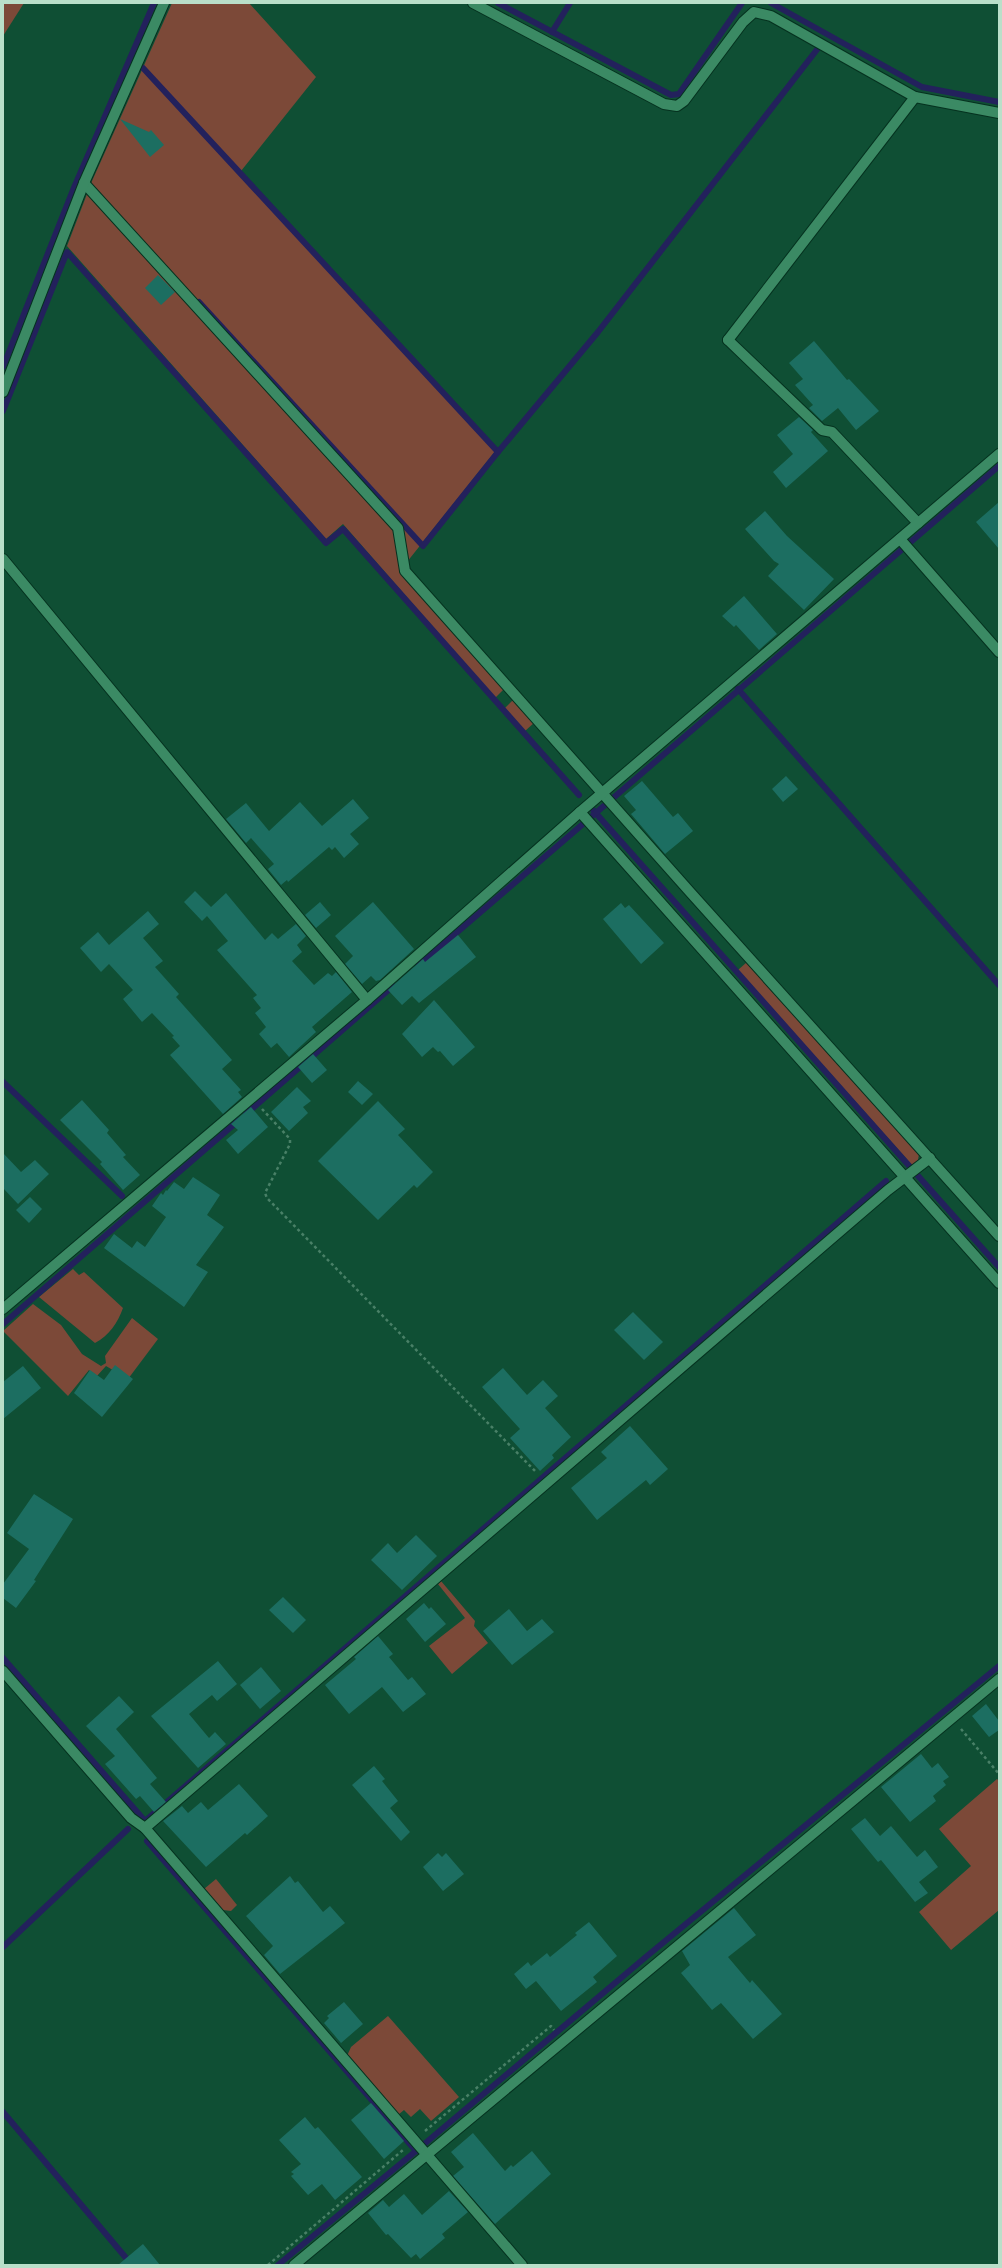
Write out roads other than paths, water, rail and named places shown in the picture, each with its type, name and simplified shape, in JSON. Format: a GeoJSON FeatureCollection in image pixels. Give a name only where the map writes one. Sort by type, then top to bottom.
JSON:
{"type":"FeatureCollection","features":[{"type":"Feature","properties":{"kind":"street"},"geometry":{"type":"LineString","coordinates":[[3,392],[84,183],[164,3]]}},
{"type":"Feature","properties":{"kind":"street"},"geometry":{"type":"LineString","coordinates":[[473,3],[664,104],[677,106],[684,101],[743,22],[754,12],[771,16],[915,97],[999,113]]}},
{"type":"Feature","properties":{"kind":"street"},"geometry":{"type":"LineString","coordinates":[[915,97],[728,340],[822,430],[832,432],[918,523]]}},
{"type":"Feature","properties":{"kind":"street"},"geometry":{"type":"LineString","coordinates":[[84,183],[398,528],[406,571],[999,1236]]}},
{"type":"Feature","properties":{"kind":"street"},"geometry":{"type":"LineString","coordinates":[[3,1310],[367,1000],[585,817],[904,544],[918,523],[999,454]]}},
{"type":"Feature","properties":{"kind":"street"},"geometry":{"type":"LineString","coordinates":[[904,544],[999,652]]}},
{"type":"Feature","properties":{"kind":"street"},"geometry":{"type":"LineString","coordinates":[[3,558],[367,1000]]}},
{"type":"Feature","properties":{"kind":"street"},"geometry":{"type":"LineString","coordinates":[[585,817],[911,1172],[999,1283]]}},
{"type":"Feature","properties":{"kind":"street"},"geometry":{"type":"LineString","coordinates":[[145,1828],[911,1172],[930,1158]]}},
{"type":"Feature","properties":{"kind":"street"},"geometry":{"type":"LineString","coordinates":[[3,1671],[131,1818],[145,1828],[417,2148],[522,2265]]}},
{"type":"Feature","properties":{"kind":"street"},"geometry":{"type":"LineString","coordinates":[[294,2265],[417,2148],[999,1679]]}},
{"type":"Feature","properties":{"kind":"waterway"},"geometry":{"type":"LineString","coordinates":[[3,367],[73,190],[154,3]]}},
{"type":"Feature","properties":{"kind":"waterway"},"geometry":{"type":"LineString","coordinates":[[498,3],[671,95],[679,94],[742,3]]}},
{"type":"Feature","properties":{"kind":"waterway"},"geometry":{"type":"LineString","coordinates":[[552,32],[570,3]]}},
{"type":"Feature","properties":{"kind":"waterway"},"geometry":{"type":"LineString","coordinates":[[771,3],[922,87],[999,102]]}},
{"type":"Feature","properties":{"kind":"waterway"},"geometry":{"type":"LineString","coordinates":[[199,302],[423,546],[498,452],[598,332],[819,47]]}},
{"type":"Feature","properties":{"kind":"waterway"},"geometry":{"type":"LineString","coordinates":[[143,68],[498,452]]}},
{"type":"Feature","properties":{"kind":"waterway"},"geometry":{"type":"LineString","coordinates":[[3,411],[67,252],[326,543],[343,529],[579,795]]}},
{"type":"Feature","properties":{"kind":"waterway"},"geometry":{"type":"LineString","coordinates":[[419,965],[999,466]]}},
{"type":"Feature","properties":{"kind":"waterway"},"geometry":{"type":"LineString","coordinates":[[738,689],[999,985]]}},
{"type":"Feature","properties":{"kind":"waterway"},"geometry":{"type":"LineString","coordinates":[[593,810],[999,1267]]}},
{"type":"Feature","properties":{"kind":"waterway"},"geometry":{"type":"LineString","coordinates":[[246,1114],[393,986]]}},
{"type":"Feature","properties":{"kind":"waterway"},"geometry":{"type":"LineString","coordinates":[[3,1082],[122,1196]]}},
{"type":"Feature","properties":{"kind":"waterway"},"geometry":{"type":"LineString","coordinates":[[3,1324],[238,1121]]}},
{"type":"Feature","properties":{"kind":"waterway"},"geometry":{"type":"LineString","coordinates":[[3,1658],[145,1821],[886,1181]]}},
{"type":"Feature","properties":{"kind":"waterway"},"geometry":{"type":"LineString","coordinates":[[278,2265],[647,1956],[999,1666]]}},
{"type":"Feature","properties":{"kind":"waterway"},"geometry":{"type":"LineString","coordinates":[[3,1947],[128,1829]]}},
{"type":"Feature","properties":{"kind":"waterway"},"geometry":{"type":"LineString","coordinates":[[147,1841],[416,2151]]}},
{"type":"Feature","properties":{"kind":"waterway"},"geometry":{"type":"LineString","coordinates":[[3,2112],[132,2265]]}}]}
